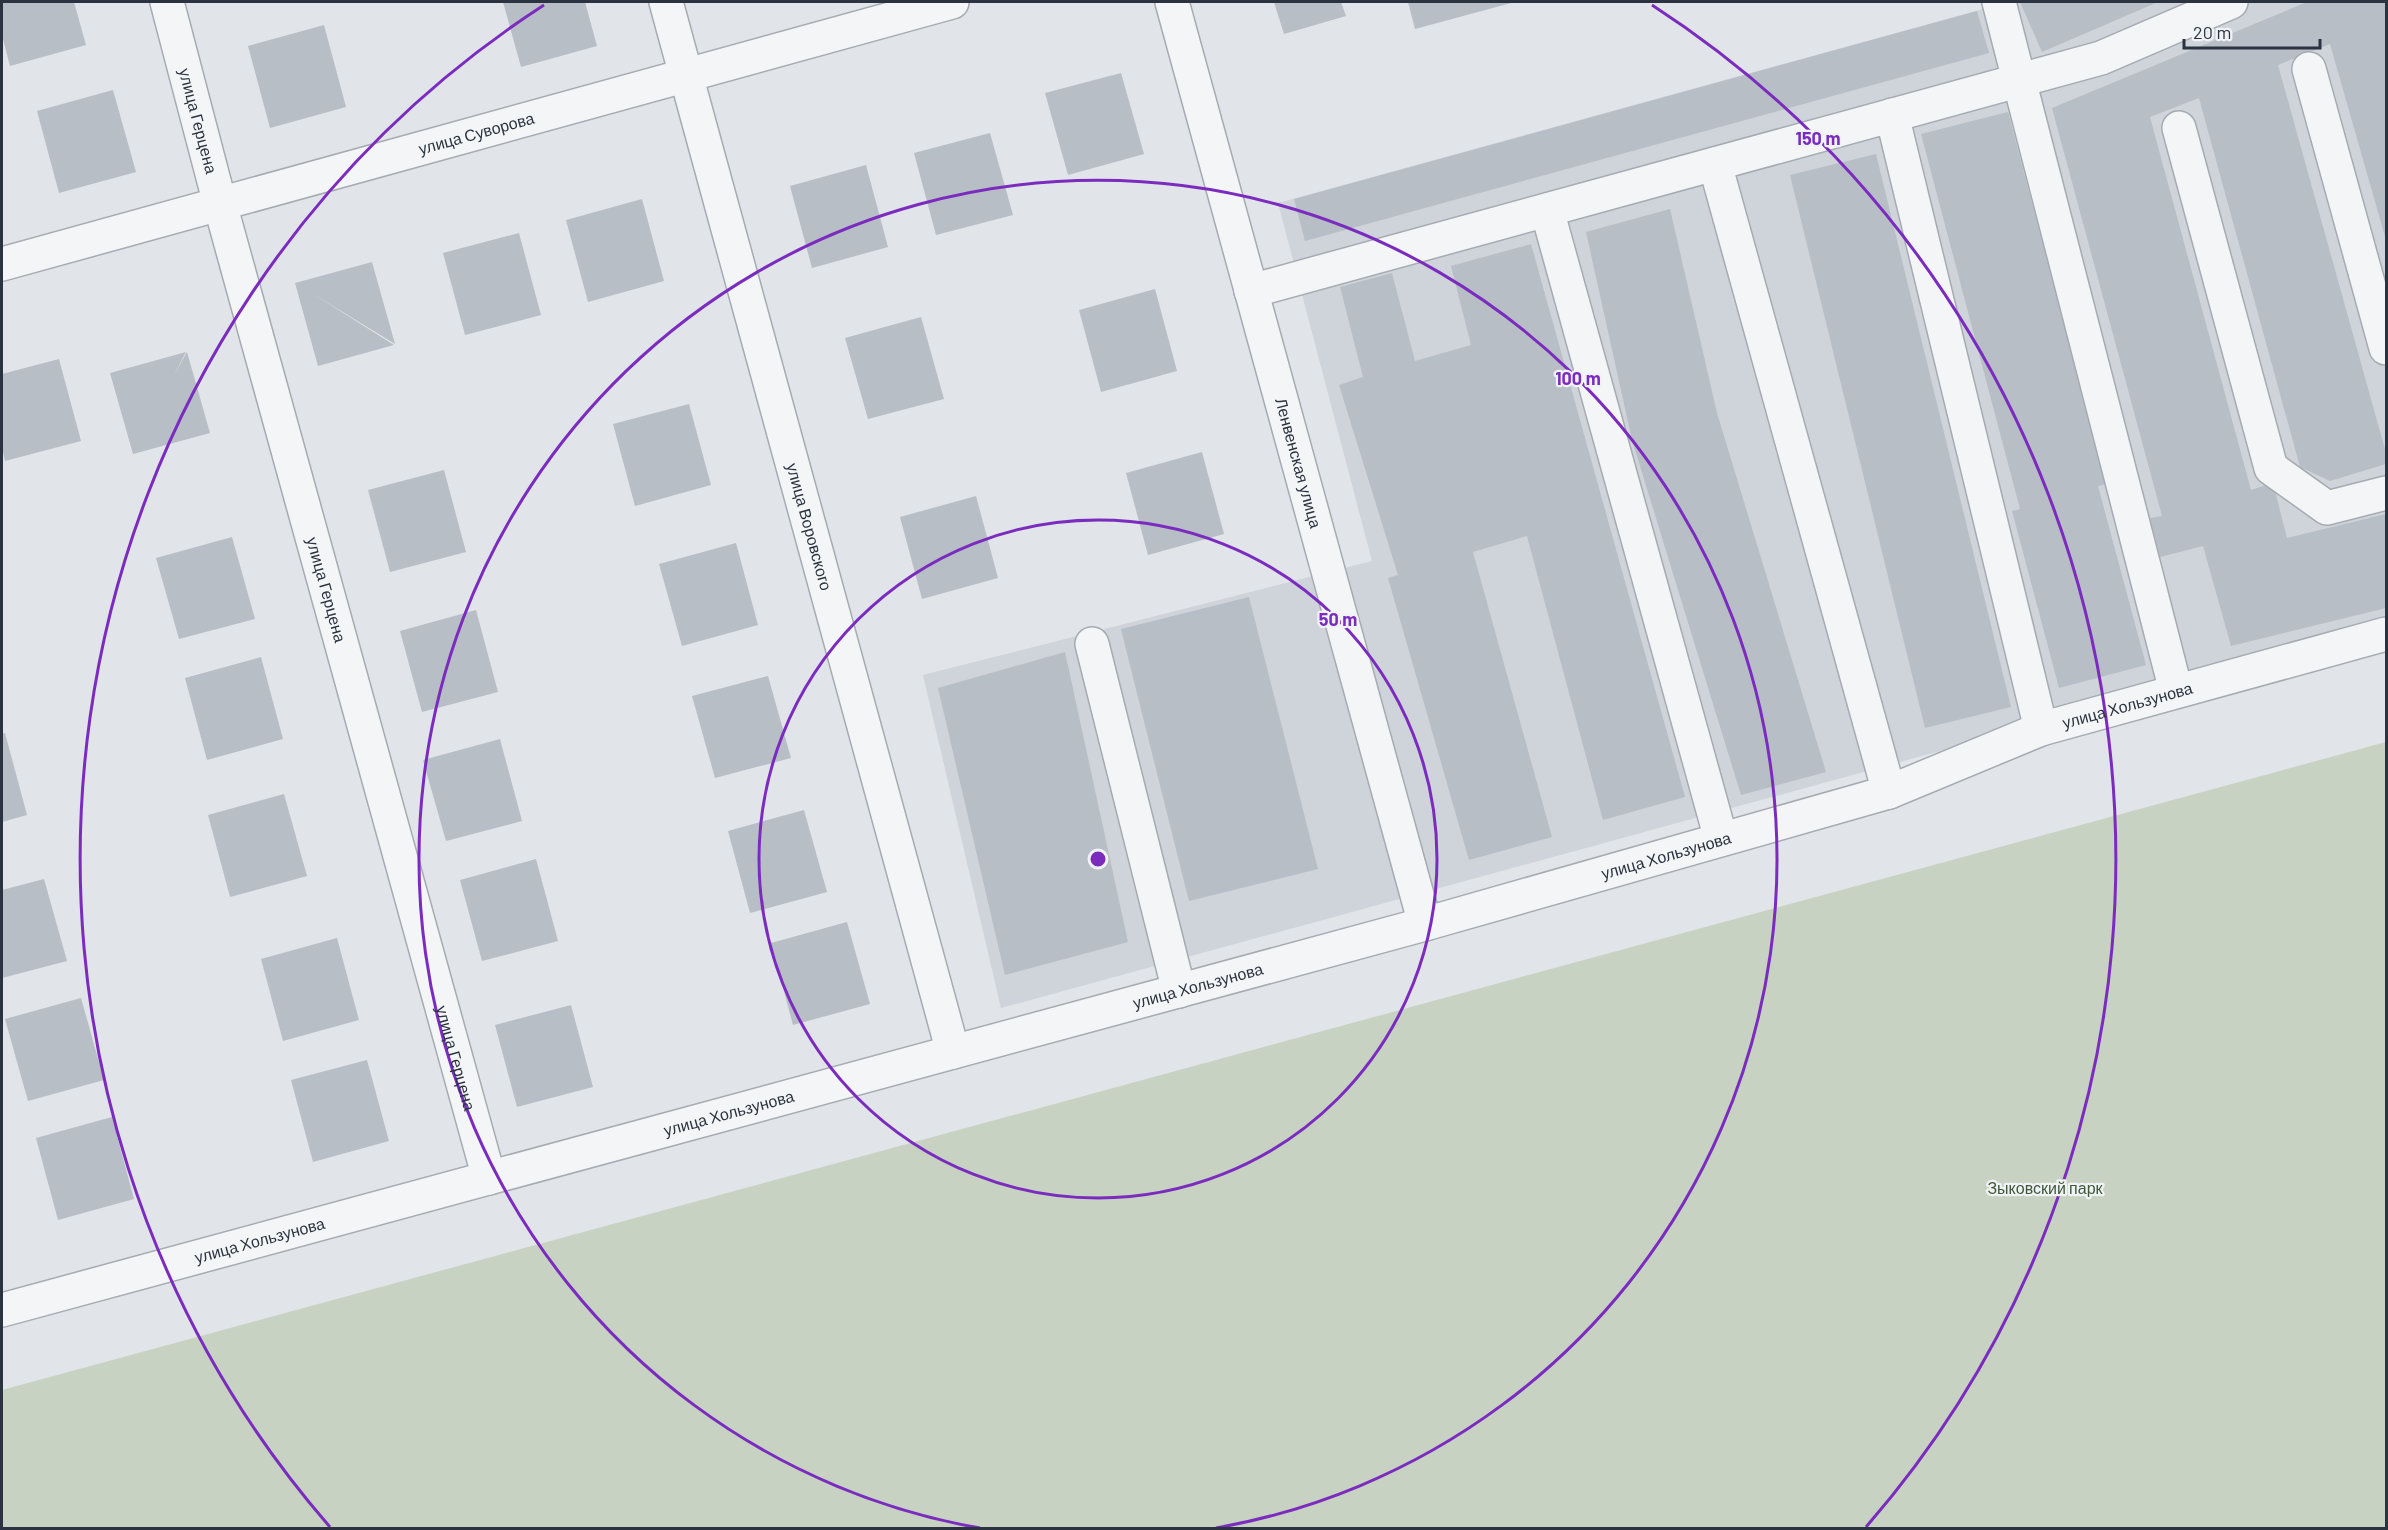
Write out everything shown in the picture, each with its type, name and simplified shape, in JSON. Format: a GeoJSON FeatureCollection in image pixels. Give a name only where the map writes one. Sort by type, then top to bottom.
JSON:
{"type":"FeatureCollection","features":[{"type":"Feature","properties":{"kind":"street","name":"улица Герцена"},"geometry":{"type":"LineString","coordinates":[[167,2],[220,204],[489,1178]]}},
{"type":"Feature","properties":{"kind":"street","name":"улица Воровского"},"geometry":{"type":"LineString","coordinates":[[666,2],[953,1052]]}},
{"type":"Feature","properties":{"kind":"street","name":"улица Суворова"},"geometry":{"type":"LineString","coordinates":[[2,264],[952,2]]}},
{"type":"Feature","properties":{"kind":"street","name":"Ленвенская улица"},"geometry":{"type":"LineString","coordinates":[[1172,2],[1425,924]]}},
{"type":"Feature","properties":{"kind":"street"},"geometry":{"type":"LineString","coordinates":[[1999,2],[2176,691]]}},
{"type":"Feature","properties":{"kind":"street"},"geometry":{"type":"LineString","coordinates":[[1251,291],[2101,58],[2231,2]]}},
{"type":"Feature","properties":{"kind":"street"},"geometry":{"type":"LineString","coordinates":[[2309,69],[2386,348]]}},
{"type":"Feature","properties":{"kind":"street"},"geometry":{"type":"LineString","coordinates":[[1892,115],[2041,729]]}},
{"type":"Feature","properties":{"kind":"street"},"geometry":{"type":"LineString","coordinates":[[2179,128],[2271,468],[2327,508],[2386,494]]}},
{"type":"Feature","properties":{"kind":"street"},"geometry":{"type":"LineString","coordinates":[[1715,164],[1889,792]]}},
{"type":"Feature","properties":{"kind":"street"},"geometry":{"type":"LineString","coordinates":[[1548,210],[1721,839]]}},
{"type":"Feature","properties":{"kind":"street","name":"улица Хользунова"},"geometry":{"type":"LineString","coordinates":[[2,1310],[1425,924],[1889,792],[2041,729],[2386,634]]}},
{"type":"Feature","properties":{"kind":"street"},"geometry":{"type":"LineString","coordinates":[[1092,644],[1179,991]]}},
{"type":"Feature","properties":{"kind":"shaded area"},"geometry":{"type":"Polygon","coordinates":[[[1981,2],[2386,2],[2386,629],[1001,1008],[923,675],[1372,561],[1278,203],[1983,9],[1981,2]]]}},
{"type":"Feature","properties":{"kind":"green space","name":"Зыковский парк"},"geometry":{"type":"Polygon","coordinates":[[[2386,742],[2386,1528],[2,1528],[2,1390],[2386,742]]]}},
{"type":"Feature","properties":{"kind":"building"},"geometry":{"type":"Polygon","coordinates":[[[2,2],[74,2],[86,45],[10,66],[2,35],[2,2]]]}},
{"type":"Feature","properties":{"kind":"building"},"geometry":{"type":"Polygon","coordinates":[[[503,2],[585,2],[597,46],[521,67],[503,2]]]}},
{"type":"Feature","properties":{"kind":"building"},"geometry":{"type":"Polygon","coordinates":[[[1274,2],[1341,2],[1346,16],[1284,34],[1274,2]]]}},
{"type":"Feature","properties":{"kind":"building"},"geometry":{"type":"Polygon","coordinates":[[[1408,2],[1515,2],[1415,29],[1408,2]]]}},
{"type":"Feature","properties":{"kind":"building"},"geometry":{"type":"Polygon","coordinates":[[[2020,2],[2158,2],[2042,52],[2020,2]]]}},
{"type":"Feature","properties":{"kind":"building"},"geometry":{"type":"Polygon","coordinates":[[[2307,2],[2386,2],[2386,240],[2330,44],[2278,65],[2386,453],[2386,464],[2330,481],[2300,467],[2199,98],[2150,117],[2251,490],[2273,483],[2287,538],[2386,514],[2386,608],[2231,646],[2203,546],[2160,557],[2150,518],[2162,516],[2052,108],[2307,2]]]}},
{"type":"Feature","properties":{"kind":"building"},"geometry":{"type":"Polygon","coordinates":[[[1977,11],[1989,53],[1305,241],[1294,199],[1977,11]]]}},
{"type":"Feature","properties":{"kind":"building"},"geometry":{"type":"Polygon","coordinates":[[[324,25],[346,107],[270,128],[248,46],[324,25]]]}},
{"type":"Feature","properties":{"kind":"building"},"geometry":{"type":"Polygon","coordinates":[[[1121,73],[1144,154],[1068,175],[1045,93],[1121,73]]]}},
{"type":"Feature","properties":{"kind":"building"},"geometry":{"type":"Polygon","coordinates":[[[113,90],[136,172],[59,193],[37,111],[113,90]]]}},
{"type":"Feature","properties":{"kind":"building"},"geometry":{"type":"Polygon","coordinates":[[[2008,112],[2106,484],[2098,486],[2146,665],[2059,688],[2012,511],[2020,509],[1921,134],[2008,112]]]}},
{"type":"Feature","properties":{"kind":"building"},"geometry":{"type":"Polygon","coordinates":[[[990,133],[1013,215],[936,235],[914,153],[990,133]]]}},
{"type":"Feature","properties":{"kind":"building"},"geometry":{"type":"Polygon","coordinates":[[[1876,154],[2011,707],[1925,728],[1790,175],[1876,154]]]}},
{"type":"Feature","properties":{"kind":"building"},"geometry":{"type":"Polygon","coordinates":[[[866,165],[888,247],[812,268],[790,186],[866,165]]]}},
{"type":"Feature","properties":{"kind":"building"},"geometry":{"type":"Polygon","coordinates":[[[642,199],[664,281],[588,302],[566,220],[642,199]]]}},
{"type":"Feature","properties":{"kind":"building"},"geometry":{"type":"Polygon","coordinates":[[[1670,209],[1717,413],[1826,772],[1741,795],[1632,440],[1586,232],[1670,209]]]}},
{"type":"Feature","properties":{"kind":"building"},"geometry":{"type":"Polygon","coordinates":[[[519,233],[541,315],[465,335],[443,253],[519,233]]]}},
{"type":"Feature","properties":{"kind":"building"},"geometry":{"type":"Polygon","coordinates":[[[1531,244],[1685,797],[1603,820],[1527,536],[1473,552],[1552,837],[1469,860],[1388,578],[1398,575],[1339,385],[1363,377],[1340,287],[1392,273],[1415,361],[1471,345],[1451,266],[1531,244]]]}},
{"type":"Feature","properties":{"kind":"building"},"geometry":{"type":"Polygon","coordinates":[[[372,262],[395,344],[310,292],[394,345],[318,366],[295,283],[372,262]]]}},
{"type":"Feature","properties":{"kind":"building"},"geometry":{"type":"Polygon","coordinates":[[[1155,289],[1177,371],[1101,392],[1079,310],[1155,289]]]}},
{"type":"Feature","properties":{"kind":"building"},"geometry":{"type":"Polygon","coordinates":[[[921,317],[944,399],[868,419],[845,338],[921,317]]]}},
{"type":"Feature","properties":{"kind":"building"},"geometry":{"type":"Polygon","coordinates":[[[186,352],[173,377],[187,352],[210,433],[133,454],[110,373],[186,352]]]}},
{"type":"Feature","properties":{"kind":"building"},"geometry":{"type":"Polygon","coordinates":[[[59,359],[81,441],[5,461],[2,448],[2,374],[59,359]]]}},
{"type":"Feature","properties":{"kind":"building"},"geometry":{"type":"Polygon","coordinates":[[[689,404],[711,485],[635,506],[613,424],[689,404]]]}},
{"type":"Feature","properties":{"kind":"building"},"geometry":{"type":"Polygon","coordinates":[[[1202,452],[1224,534],[1148,555],[1126,473],[1202,452]]]}},
{"type":"Feature","properties":{"kind":"building"},"geometry":{"type":"Polygon","coordinates":[[[444,470],[466,552],[390,572],[368,490],[444,470]]]}},
{"type":"Feature","properties":{"kind":"building"},"geometry":{"type":"Polygon","coordinates":[[[976,496],[998,578],[922,599],[900,517],[976,496]]]}},
{"type":"Feature","properties":{"kind":"building"},"geometry":{"type":"Polygon","coordinates":[[[232,537],[255,619],[179,639],[156,558],[232,537]]]}},
{"type":"Feature","properties":{"kind":"building"},"geometry":{"type":"Polygon","coordinates":[[[736,543],[758,625],[682,646],[659,564],[736,543]]]}},
{"type":"Feature","properties":{"kind":"building"},"geometry":{"type":"Polygon","coordinates":[[[1249,597],[1318,869],[1189,901],[1121,629],[1249,597]]]}},
{"type":"Feature","properties":{"kind":"building"},"geometry":{"type":"Polygon","coordinates":[[[476,610],[498,692],[422,712],[400,631],[476,610]]]}},
{"type":"Feature","properties":{"kind":"building"},"geometry":{"type":"Polygon","coordinates":[[[1065,652],[1128,942],[1005,975],[938,688],[1065,652]]]}},
{"type":"Feature","properties":{"kind":"building"},"geometry":{"type":"Polygon","coordinates":[[[261,657],[283,739],[207,760],[185,678],[261,657]]]}},
{"type":"Feature","properties":{"kind":"building"},"geometry":{"type":"Polygon","coordinates":[[[768,676],[791,758],[715,778],[692,696],[768,676]]]}},
{"type":"Feature","properties":{"kind":"building"},"geometry":{"type":"Polygon","coordinates":[[[5,733],[27,815],[2,822],[2,734],[5,733]]]}},
{"type":"Feature","properties":{"kind":"building"},"geometry":{"type":"Polygon","coordinates":[[[500,739],[522,821],[446,841],[423,760],[500,739]]]}},
{"type":"Feature","properties":{"kind":"building"},"geometry":{"type":"Polygon","coordinates":[[[284,794],[307,876],[230,897],[208,815],[284,794]]]}},
{"type":"Feature","properties":{"kind":"building"},"geometry":{"type":"Polygon","coordinates":[[[804,810],[827,892],[750,913],[728,831],[804,810]]]}},
{"type":"Feature","properties":{"kind":"building"},"geometry":{"type":"Polygon","coordinates":[[[536,859],[558,941],[482,961],[460,880],[536,859]]]}},
{"type":"Feature","properties":{"kind":"building"},"geometry":{"type":"Polygon","coordinates":[[[44,879],[67,961],[2,978],[2,890],[44,879]]]}},
{"type":"Feature","properties":{"kind":"building"},"geometry":{"type":"Polygon","coordinates":[[[847,922],[870,1004],[793,1025],[771,943],[847,922]]]}},
{"type":"Feature","properties":{"kind":"building"},"geometry":{"type":"Polygon","coordinates":[[[337,938],[359,1020],[283,1041],[261,959],[337,938]]]}},
{"type":"Feature","properties":{"kind":"building"},"geometry":{"type":"Polygon","coordinates":[[[81,998],[104,1080],[28,1101],[5,1019],[81,998]]]}},
{"type":"Feature","properties":{"kind":"building"},"geometry":{"type":"Polygon","coordinates":[[[571,1005],[593,1087],[517,1107],[495,1025],[571,1005]]]}},
{"type":"Feature","properties":{"kind":"building"},"geometry":{"type":"Polygon","coordinates":[[[367,1060],[389,1141],[313,1162],[291,1080],[367,1060]]]}},
{"type":"Feature","properties":{"kind":"building"},"geometry":{"type":"Polygon","coordinates":[[[112,1117],[134,1199],[58,1220],[36,1138],[112,1117]]]}}]}
